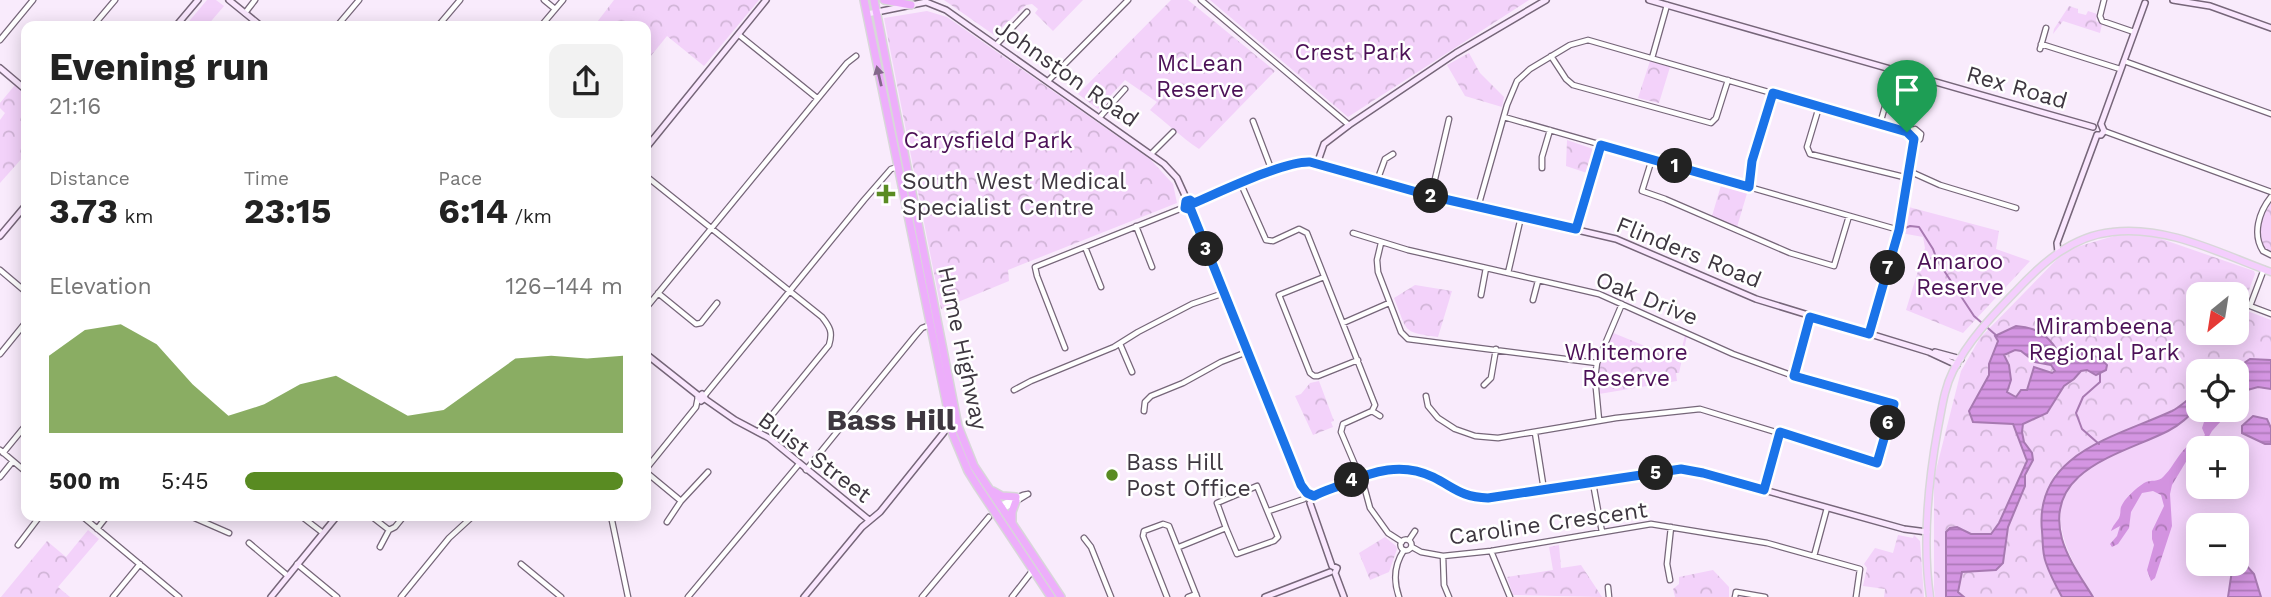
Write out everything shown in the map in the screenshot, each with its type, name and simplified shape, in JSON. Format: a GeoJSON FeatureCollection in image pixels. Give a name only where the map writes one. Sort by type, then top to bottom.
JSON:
{"type":"FeatureCollection","features":[{"type":"Feature","properties":{"kind":"highway","name":"Hume Highway"},"geometry":{"type":"LineString","coordinates":[[864,0],[930,325],[954,427],[968,471],[1051,597]]}},
{"type":"Feature","properties":{"kind":"highway","name":"Hume Highway"},"geometry":{"type":"LineString","coordinates":[[874,0],[954,427],[989,489],[996,511],[1012,523],[1061,597]]}},
{"type":"Feature","properties":{"kind":"highway"},"geometry":{"type":"LineString","coordinates":[[884,0],[911,5]]}},
{"type":"Feature","properties":{"kind":"highway"},"geometry":{"type":"LineString","coordinates":[[989,489],[1016,499],[1012,523]]}},
{"type":"Feature","properties":{"kind":"main road"},"geometry":{"type":"LineString","coordinates":[[1930,597],[1928,481],[1944,395],[1959,362],[1984,326],[2041,264],[2073,244],[2099,234],[2138,231],[2189,242],[2267,270]]}},
{"type":"Feature","properties":{"kind":"street"},"geometry":{"type":"LineString","coordinates":[[0,40],[33,0]]}},
{"type":"Feature","properties":{"kind":"street"},"geometry":{"type":"LineString","coordinates":[[97,21],[115,0]]}},
{"type":"Feature","properties":{"kind":"street"},"geometry":{"type":"LineString","coordinates":[[180,21],[198,0]]}},
{"type":"Feature","properties":{"kind":"street"},"geometry":{"type":"LineString","coordinates":[[229,0],[255,21]]}},
{"type":"Feature","properties":{"kind":"street"},"geometry":{"type":"LineString","coordinates":[[245,13],[255,0]]}},
{"type":"Feature","properties":{"kind":"street"},"geometry":{"type":"LineString","coordinates":[[341,21],[359,0]]}},
{"type":"Feature","properties":{"kind":"street"},"geometry":{"type":"LineString","coordinates":[[442,21],[460,0]]}},
{"type":"Feature","properties":{"kind":"street"},"geometry":{"type":"LineString","coordinates":[[544,0],[555,9]]}},
{"type":"Feature","properties":{"kind":"street"},"geometry":{"type":"LineString","coordinates":[[545,21],[563,0]]}},
{"type":"Feature","properties":{"kind":"street"},"geometry":{"type":"LineString","coordinates":[[651,142],[766,0]]}},
{"type":"Feature","properties":{"kind":"street"},"geometry":{"type":"LineString","coordinates":[[1048,81],[1128,0]]}},
{"type":"Feature","properties":{"kind":"street"},"geometry":{"type":"LineString","coordinates":[[1201,0],[1349,125]]}},
{"type":"Feature","properties":{"kind":"street"},"geometry":{"type":"LineString","coordinates":[[1317,164],[1324,144],[1349,125],[1456,52],[1546,0]]}},
{"type":"Feature","properties":{"kind":"street","name":"Rex Road"},"geometry":{"type":"LineString","coordinates":[[1648,0],[2093,127]]}},
{"type":"Feature","properties":{"kind":"street"},"geometry":{"type":"LineString","coordinates":[[2104,0],[2100,16],[2102,21],[2134,32]]}},
{"type":"Feature","properties":{"kind":"street"},"geometry":{"type":"LineString","coordinates":[[2173,0],[2206,5],[2271,28]]}},
{"type":"Feature","properties":{"kind":"street","name":"Johnston Road"},"geometry":{"type":"LineString","coordinates":[[867,14],[925,1],[946,10],[1151,154],[1175,174],[1301,485],[1309,498],[1332,570],[1345,597]]}},
{"type":"Feature","properties":{"kind":"street"},"geometry":{"type":"LineString","coordinates":[[2145,1],[2101,124],[2104,131],[2271,195],[2262,212],[2257,238],[2263,251],[2271,255]]}},
{"type":"Feature","properties":{"kind":"street"},"geometry":{"type":"LineString","coordinates":[[1652,58],[1667,5]]}},
{"type":"Feature","properties":{"kind":"street"},"geometry":{"type":"LineString","coordinates":[[996,45],[1027,12]]}},
{"type":"Feature","properties":{"kind":"street"},"geometry":{"type":"LineString","coordinates":[[2046,29],[2040,47],[2120,69]]}},
{"type":"Feature","properties":{"kind":"street"},"geometry":{"type":"LineString","coordinates":[[739,35],[817,98]]}},
{"type":"Feature","properties":{"kind":"street"},"geometry":{"type":"LineString","coordinates":[[1478,207],[1517,81],[1530,69],[1570,45],[1588,40],[1907,132],[1918,130],[1921,134],[1920,139],[1914,142],[1899,230],[1869,334]]}},
{"type":"Feature","properties":{"kind":"street"},"geometry":{"type":"LineString","coordinates":[[651,301],[817,98],[856,56]]}},
{"type":"Feature","properties":{"kind":"street"},"geometry":{"type":"LineString","coordinates":[[1551,57],[1573,85],[1710,123],[1717,118],[1728,80]]}},
{"type":"Feature","properties":{"kind":"street"},"geometry":{"type":"LineString","coordinates":[[2124,61],[2271,114]]}},
{"type":"Feature","properties":{"kind":"street"},"geometry":{"type":"LineString","coordinates":[[0,68],[21,86]]}},
{"type":"Feature","properties":{"kind":"street"},"geometry":{"type":"LineString","coordinates":[[1880,124],[1895,71]]}},
{"type":"Feature","properties":{"kind":"street"},"geometry":{"type":"LineString","coordinates":[[1099,118],[1125,89]]}},
{"type":"Feature","properties":{"kind":"street"},"geometry":{"type":"LineString","coordinates":[[1749,187],[1752,161],[1773,93]]}},
{"type":"Feature","properties":{"kind":"street"},"geometry":{"type":"LineString","coordinates":[[1819,107],[1807,147],[1810,154],[1908,178]]}},
{"type":"Feature","properties":{"kind":"street"},"geometry":{"type":"LineString","coordinates":[[1504,117],[1899,230]]}},
{"type":"Feature","properties":{"kind":"street"},"geometry":{"type":"LineString","coordinates":[[1431,196],[1449,119]]}},
{"type":"Feature","properties":{"kind":"street"},"geometry":{"type":"LineString","coordinates":[[1253,121],[1272,172]]}},
{"type":"Feature","properties":{"kind":"street"},"geometry":{"type":"LineString","coordinates":[[2097,135],[2093,127],[2101,124]]}},
{"type":"Feature","properties":{"kind":"street"},"geometry":{"type":"LineString","coordinates":[[1542,168],[1542,157],[1550,130]]}},
{"type":"Feature","properties":{"kind":"street"},"geometry":{"type":"LineString","coordinates":[[2097,135],[2104,131]]}},
{"type":"Feature","properties":{"kind":"street"},"geometry":{"type":"LineString","coordinates":[[1151,154],[1174,132]]}},
{"type":"Feature","properties":{"kind":"street"},"geometry":{"type":"LineString","coordinates":[[2058,252],[2057,243],[2097,135]]}},
{"type":"Feature","properties":{"kind":"street"},"geometry":{"type":"LineString","coordinates":[[1576,229],[1601,145]]}},
{"type":"Feature","properties":{"kind":"street"},"geometry":{"type":"LineString","coordinates":[[1377,181],[1385,159],[1393,154]]}},
{"type":"Feature","properties":{"kind":"street"},"geometry":{"type":"LineString","coordinates":[[1652,159],[1642,191],[1790,253],[1834,266],[1849,216]]}},
{"type":"Feature","properties":{"kind":"street","name":"Flinders Road"},"geometry":{"type":"LineString","coordinates":[[1189,205],[1300,162],[1317,164],[1431,196],[1615,239],[1756,299],[1959,362]]}},
{"type":"Feature","properties":{"kind":"street"},"geometry":{"type":"LineString","coordinates":[[651,465],[702,397],[864,200],[891,169],[898,167]]}},
{"type":"Feature","properties":{"kind":"street"},"geometry":{"type":"LineString","coordinates":[[1909,171],[1940,185],[2016,208]]}},
{"type":"Feature","properties":{"kind":"street"},"geometry":{"type":"LineString","coordinates":[[651,180],[830,326],[832,336],[829,345],[758,432]]}},
{"type":"Feature","properties":{"kind":"street"},"geometry":{"type":"LineString","coordinates":[[1241,184],[1268,244],[1299,226],[1307,233],[1374,405],[1372,411],[1345,422],[1341,428],[1357,479],[1370,508],[1388,533],[1402,542]]}},
{"type":"Feature","properties":{"kind":"street"},"geometry":{"type":"LineString","coordinates":[[1065,348],[1035,269],[1037,265],[1189,205]]}},
{"type":"Feature","properties":{"kind":"street"},"geometry":{"type":"LineString","coordinates":[[0,236],[21,211]]}},
{"type":"Feature","properties":{"kind":"street"},"geometry":{"type":"LineString","coordinates":[[1508,273],[1521,217]]}},
{"type":"Feature","properties":{"kind":"street"},"geometry":{"type":"LineString","coordinates":[[1136,226],[1152,267]]}},
{"type":"Feature","properties":{"kind":"street","name":"Oak Drive"},"geometry":{"type":"LineString","coordinates":[[1353,233],[1381,243],[1598,294],[1732,354],[1794,376],[1894,404],[1877,463],[1780,432]]}},
{"type":"Feature","properties":{"kind":"street"},"geometry":{"type":"LineString","coordinates":[[1381,243],[1377,268],[1404,339],[1597,363]]}},
{"type":"Feature","properties":{"kind":"street"},"geometry":{"type":"LineString","coordinates":[[1085,247],[1101,287]]}},
{"type":"Feature","properties":{"kind":"street"},"geometry":{"type":"LineString","coordinates":[[1481,295],[1486,268]]}},
{"type":"Feature","properties":{"kind":"street"},"geometry":{"type":"LineString","coordinates":[[0,270],[21,288]]}},
{"type":"Feature","properties":{"kind":"street"},"geometry":{"type":"LineString","coordinates":[[2267,270],[2250,306],[2271,314]]}},
{"type":"Feature","properties":{"kind":"street"},"geometry":{"type":"LineString","coordinates":[[1324,277],[1279,295],[1312,375],[1318,376],[1358,360]]}},
{"type":"Feature","properties":{"kind":"street"},"geometry":{"type":"LineString","coordinates":[[1533,300],[1538,281]]}},
{"type":"Feature","properties":{"kind":"street"},"geometry":{"type":"LineString","coordinates":[[657,293],[696,324],[701,323],[717,303]]}},
{"type":"Feature","properties":{"kind":"street"},"geometry":{"type":"LineString","coordinates":[[1014,390],[1120,344],[1192,304],[1224,293]]}},
{"type":"Feature","properties":{"kind":"street"},"geometry":{"type":"LineString","coordinates":[[1343,323],[1389,303]]}},
{"type":"Feature","properties":{"kind":"street"},"geometry":{"type":"LineString","coordinates":[[1599,421],[1595,378],[1597,363],[1622,304]]}},
{"type":"Feature","properties":{"kind":"street"},"geometry":{"type":"LineString","coordinates":[[1794,376],[1810,317]]}},
{"type":"Feature","properties":{"kind":"street"},"geometry":{"type":"LineString","coordinates":[[806,470],[915,336],[922,328],[930,325]]}},
{"type":"Feature","properties":{"kind":"street"},"geometry":{"type":"LineString","coordinates":[[0,354],[21,328]]}},
{"type":"Feature","properties":{"kind":"street"},"geometry":{"type":"LineString","coordinates":[[1120,344],[1132,372]]}},
{"type":"Feature","properties":{"kind":"street"},"geometry":{"type":"LineString","coordinates":[[1484,385],[1491,378],[1496,349]]}},
{"type":"Feature","properties":{"kind":"street"},"geometry":{"type":"LineString","coordinates":[[1144,411],[1144,404],[1150,396],[1247,352]]}},
{"type":"Feature","properties":{"kind":"street","name":"Buist Street"},"geometry":{"type":"LineString","coordinates":[[651,358],[735,420],[777,444],[869,520]]}},
{"type":"Feature","properties":{"kind":"street"},"geometry":{"type":"LineString","coordinates":[[1426,396],[1431,411],[1448,426],[1464,433],[1498,438],[1599,421],[1700,409],[1780,432],[1764,490]]}},
{"type":"Feature","properties":{"kind":"street"},"geometry":{"type":"LineString","coordinates":[[1372,411],[1380,416]]}},
{"type":"Feature","properties":{"kind":"street"},"geometry":{"type":"LineString","coordinates":[[804,597],[869,520],[880,512],[945,432],[954,427]]}},
{"type":"Feature","properties":{"kind":"street"},"geometry":{"type":"LineString","coordinates":[[21,430],[2,451],[21,468]]}},
{"type":"Feature","properties":{"kind":"street"},"geometry":{"type":"LineString","coordinates":[[1535,433],[1544,490]]}},
{"type":"Feature","properties":{"kind":"street"},"geometry":{"type":"LineString","coordinates":[[0,477],[13,461]]}},
{"type":"Feature","properties":{"kind":"street"},"geometry":{"type":"LineString","coordinates":[[688,597],[799,464]]}},
{"type":"Feature","properties":{"kind":"street"},"geometry":{"type":"LineString","coordinates":[[1269,511],[1382,470],[1410,469],[1433,477],[1457,492],[1479,498],[1495,498],[1681,469],[1903,530],[1927,532]]}},
{"type":"Feature","properties":{"kind":"street"},"geometry":{"type":"LineString","coordinates":[[667,522],[681,501],[708,472]]}},
{"type":"Feature","properties":{"kind":"street"},"geometry":{"type":"LineString","coordinates":[[651,475],[681,501]]}},
{"type":"Feature","properties":{"kind":"street"},"geometry":{"type":"LineString","coordinates":[[1593,483],[1602,532]]}},
{"type":"Feature","properties":{"kind":"street"},"geometry":{"type":"LineString","coordinates":[[1253,486],[1259,488],[1278,534],[1274,541],[1237,554],[1226,528],[1217,503],[1253,486]]}},
{"type":"Feature","properties":{"kind":"street"},"geometry":{"type":"LineString","coordinates":[[922,597],[996,511],[1016,499]]}},
{"type":"Feature","properties":{"kind":"street"},"geometry":{"type":"LineString","coordinates":[[1814,556],[1827,508]]}},
{"type":"Feature","properties":{"kind":"street"},"geometry":{"type":"LineString","coordinates":[[18,545],[36,521]]}},
{"type":"Feature","properties":{"kind":"street"},"geometry":{"type":"LineString","coordinates":[[88,521],[179,597]]}},
{"type":"Feature","properties":{"kind":"street"},"geometry":{"type":"LineString","coordinates":[[97,529],[103,521]]}},
{"type":"Feature","properties":{"kind":"street"},"geometry":{"type":"LineString","coordinates":[[201,521],[229,533]]}},
{"type":"Feature","properties":{"kind":"street"},"geometry":{"type":"LineString","coordinates":[[307,521],[323,533]]}},
{"type":"Feature","properties":{"kind":"street"},"geometry":{"type":"LineString","coordinates":[[271,597],[333,521]]}},
{"type":"Feature","properties":{"kind":"street"},"geometry":{"type":"LineString","coordinates":[[377,521],[389,530]]}},
{"type":"Feature","properties":{"kind":"street"},"geometry":{"type":"LineString","coordinates":[[380,547],[389,530],[400,521]]}},
{"type":"Feature","properties":{"kind":"street"},"geometry":{"type":"LineString","coordinates":[[401,597],[449,538],[468,521]]}},
{"type":"Feature","properties":{"kind":"street"},"geometry":{"type":"LineString","coordinates":[[612,521],[628,597]]}},
{"type":"Feature","properties":{"kind":"street"},"geometry":{"type":"LineString","coordinates":[[1167,597],[1143,534],[1144,531],[1166,524],[1179,547],[1196,596],[1188,597]]}},
{"type":"Feature","properties":{"kind":"street","name":"Caroline Crescent"},"geometry":{"type":"LineString","coordinates":[[1412,547],[1421,552],[1443,556],[1491,551],[1646,524],[1767,543],[1860,569],[1856,597]]}},
{"type":"Feature","properties":{"kind":"street"},"geometry":{"type":"LineString","coordinates":[[1670,580],[1667,564],[1671,527]]}},
{"type":"Feature","properties":{"kind":"street"},"geometry":{"type":"LineString","coordinates":[[1179,547],[1226,528]]}},
{"type":"Feature","properties":{"kind":"street"},"geometry":{"type":"LineString","coordinates":[[1402,542],[1409,540],[1415,531]]}},
{"type":"Feature","properties":{"kind":"street"},"geometry":{"type":"LineString","coordinates":[[1084,538],[1091,547],[1111,597]]}},
{"type":"Feature","properties":{"kind":"street"},"geometry":{"type":"LineString","coordinates":[[1399,597],[1395,586],[1397,561],[1404,550],[1412,547],[1409,540]]}},
{"type":"Feature","properties":{"kind":"street"},"geometry":{"type":"LineString","coordinates":[[1402,542],[1401,547],[1404,550]]}},
{"type":"Feature","properties":{"kind":"street"},"geometry":{"type":"LineString","coordinates":[[248,543],[288,576]]}},
{"type":"Feature","properties":{"kind":"street"},"geometry":{"type":"LineString","coordinates":[[1491,551],[1510,597]]}},
{"type":"Feature","properties":{"kind":"street"},"geometry":{"type":"LineString","coordinates":[[1443,556],[1444,585],[1449,597]]}},
{"type":"Feature","properties":{"kind":"street"},"geometry":{"type":"LineString","coordinates":[[113,597],[140,564]]}},
{"type":"Feature","properties":{"kind":"street"},"geometry":{"type":"LineString","coordinates":[[297,564],[337,597]]}},
{"type":"Feature","properties":{"kind":"street"},"geometry":{"type":"LineString","coordinates":[[521,564],[561,597]]}},
{"type":"Feature","properties":{"kind":"street"},"geometry":{"type":"LineString","coordinates":[[1012,597],[1033,570]]}},
{"type":"Feature","properties":{"kind":"street"},"geometry":{"type":"LineString","coordinates":[[1265,597],[1332,570]]}},
{"type":"Feature","properties":{"kind":"street"},"geometry":{"type":"LineString","coordinates":[[1608,587],[1609,597]]}},
{"type":"Feature","properties":{"kind":"street"},"geometry":{"type":"LineString","coordinates":[[1735,597],[1736,592],[1765,597]]}},
{"type":"Feature","properties":{"kind":"green space"},"geometry":{"type":"Polygon","coordinates":[[[207,0],[216,0],[224,6],[211,21],[189,21],[207,0]]]}},
{"type":"Feature","properties":{"kind":"green space"},"geometry":{"type":"Polygon","coordinates":[[[614,0],[759,0],[704,66],[667,36],[651,56],[651,21],[598,21],[614,0]]]}},
{"type":"Feature","properties":{"kind":"green space"},"geometry":{"type":"Polygon","coordinates":[[[944,0],[1083,0],[1053,31],[1035,13],[1038,9],[1032,4],[1026,5],[994,35],[944,0]]]}},
{"type":"Feature","properties":{"kind":"green space","name":"McLean Reserve"},"geometry":{"type":"Polygon","coordinates":[[[1171,0],[1188,0],[1275,71],[1199,149],[1150,110],[1157,102],[1125,80],[1098,109],[1078,94],[1171,0]]]}},
{"type":"Feature","properties":{"kind":"green space","name":"Crest Park"},"geometry":{"type":"Polygon","coordinates":[[[1210,0],[1529,0],[1348,117],[1210,0]]]}},
{"type":"Feature","properties":{"kind":"green space"},"geometry":{"type":"Polygon","coordinates":[[[2069,6],[2078,9],[2078,13],[2086,15],[2088,11],[2097,14],[2096,21],[2102,24],[2100,33],[2063,21],[2053,34],[2069,6]]]}},
{"type":"Feature","properties":{"kind":"green space","name":"Carysfield Park"},"geometry":{"type":"Polygon","coordinates":[[[927,11],[947,17],[1150,159],[1173,184],[1177,203],[1008,270],[1009,281],[941,309],[884,18],[927,11]]]}},
{"type":"Feature","properties":{"kind":"green space"},"geometry":{"type":"Polygon","coordinates":[[[1469,53],[1480,73],[1504,97],[1502,107],[1465,96],[1447,65],[1469,53]]]}},
{"type":"Feature","properties":{"kind":"green space"},"geometry":{"type":"Polygon","coordinates":[[[1650,61],[1670,67],[1659,103],[1638,98],[1650,61]]]}},
{"type":"Feature","properties":{"kind":"green space"},"geometry":{"type":"Polygon","coordinates":[[[15,85],[21,90],[21,159],[0,183],[0,120],[5,113],[0,108],[0,103],[15,85]]]}},
{"type":"Feature","properties":{"kind":"green space"},"geometry":{"type":"Polygon","coordinates":[[[1567,140],[1593,149],[1587,173],[1566,166],[1567,140]]]}},
{"type":"Feature","properties":{"kind":"green space"},"geometry":{"type":"Polygon","coordinates":[[[1722,182],[1748,190],[1737,227],[1712,216],[1722,182]]]}},
{"type":"Feature","properties":{"kind":"green space"},"geometry":{"type":"Polygon","coordinates":[[[2271,203],[2271,253],[2263,247],[2260,235],[2263,219],[2271,203]]]}},
{"type":"Feature","properties":{"kind":"green space","name":"Amaroo Reserve"},"geometry":{"type":"Polygon","coordinates":[[[1905,206],[1999,231],[1996,249],[2030,261],[1963,333],[1906,310],[1925,248],[1923,237],[1901,233],[1905,206]]]}},
{"type":"Feature","properties":{"kind":"green space","name":"Mirambeena Regional Park"},"geometry":{"type":"Polygon","coordinates":[[[2121,234],[2153,236],[2254,271],[2249,290],[2249,282],[2186,282],[2186,345],[2249,345],[2249,312],[2271,320],[2271,360],[2186,359],[2186,400],[2176,409],[2113,435],[2073,458],[2055,474],[2043,500],[2045,561],[2062,597],[1935,597],[1934,478],[1961,371],[1980,338],[2059,257],[2073,248],[2121,234]]]}},
{"type":"Feature","properties":{"kind":"green space"},"geometry":{"type":"Polygon","coordinates":[[[1415,285],[1452,291],[1438,337],[1417,334],[1404,324],[1394,298],[1415,285]]]}},
{"type":"Feature","properties":{"kind":"green space","name":"Whitemore Reserve"},"geometry":{"type":"Polygon","coordinates":[[[1611,332],[1679,360],[1685,335],[1687,336],[1679,373],[1676,373],[1677,381],[1599,394],[1598,370],[1611,332]]]}},
{"type":"Feature","properties":{"kind":"green space"},"geometry":{"type":"Polygon","coordinates":[[[1319,381],[1334,421],[1331,422],[1333,427],[1313,435],[1295,396],[1301,394],[1310,383],[1319,381]]]}},
{"type":"Feature","properties":{"kind":"green space"},"geometry":{"type":"Polygon","coordinates":[[[2258,387],[2271,389],[2271,597],[2093,597],[2075,566],[2062,533],[2060,516],[2063,500],[2071,485],[2091,467],[2170,429],[2186,417],[2186,422],[2249,422],[2249,390],[2258,387]]]}},
{"type":"Feature","properties":{"kind":"green space"},"geometry":{"type":"Polygon","coordinates":[[[2204,422],[2220,422],[2209,436],[2204,436],[2202,428],[2204,422]]]}},
{"type":"Feature","properties":{"kind":"green space"},"geometry":{"type":"Polygon","coordinates":[[[2186,448],[2186,462],[2172,485],[2170,494],[2172,526],[2155,578],[2151,581],[2147,570],[2154,545],[2152,531],[2164,506],[2161,495],[2153,491],[2142,493],[2131,512],[2129,528],[2118,544],[2112,547],[2110,544],[2117,536],[2120,526],[2111,531],[2119,518],[2121,507],[2131,494],[2144,483],[2162,478],[2186,448]]]}},
{"type":"Feature","properties":{"kind":"green space"},"geometry":{"type":"Polygon","coordinates":[[[88,530],[99,539],[58,587],[70,597],[1,597],[47,541],[66,557],[88,530]]]}},
{"type":"Feature","properties":{"kind":"green space"},"geometry":{"type":"Polygon","coordinates":[[[1898,535],[1913,538],[1914,535],[1920,541],[1924,597],[1884,597],[1885,589],[1863,586],[1867,568],[1864,564],[1875,548],[1893,553],[1898,535]]]}},
{"type":"Feature","properties":{"kind":"green space"},"geometry":{"type":"Polygon","coordinates":[[[1385,537],[1397,549],[1389,572],[1370,580],[1359,553],[1385,537]]]}},
{"type":"Feature","properties":{"kind":"green space"},"geometry":{"type":"Polygon","coordinates":[[[1559,545],[1561,568],[1581,565],[1602,597],[1513,595],[1507,577],[1553,570],[1549,547],[1559,545]]]}},
{"type":"Feature","properties":{"kind":"green space"},"geometry":{"type":"Polygon","coordinates":[[[1713,570],[1729,587],[1729,597],[1675,597],[1673,589],[1679,584],[1679,577],[1713,570]]]}},
{"type":"Feature","properties":{"kind":"shaded area"},"geometry":{"type":"Polygon","coordinates":[[[2016,326],[2029,328],[2040,332],[2057,350],[2091,354],[2107,365],[2106,370],[2096,375],[2087,370],[2081,371],[2064,386],[2047,413],[2023,424],[2024,442],[2032,453],[2033,460],[2025,475],[2025,486],[2008,527],[2003,563],[1996,570],[1962,572],[1958,592],[1964,597],[1946,597],[1946,532],[1957,527],[1971,534],[1991,534],[1999,523],[2027,461],[2013,424],[1973,422],[1969,411],[1989,375],[1989,364],[1998,341],[1995,336],[2016,326]],[[2015,350],[2004,355],[2009,365],[2011,380],[2007,392],[2016,397],[2021,390],[2027,390],[2034,367],[2052,373],[2055,371],[2051,365],[2035,362],[2021,351],[2015,350]]]}},
{"type":"Feature","properties":{"kind":"shaded area"},"geometry":{"type":"Polygon","coordinates":[[[2249,360],[2271,360],[2271,389],[2258,387],[2249,390],[2249,360]]]}},
{"type":"Feature","properties":{"kind":"shaded area"},"geometry":{"type":"Polygon","coordinates":[[[2186,401],[2186,418],[2180,423],[2091,467],[2075,480],[2064,496],[2059,515],[2062,539],[2093,597],[2062,597],[2049,572],[2043,551],[2043,505],[2051,483],[2065,466],[2083,452],[2104,440],[2172,411],[2186,401]]]}},
{"type":"Feature","properties":{"kind":"shaded area"},"geometry":{"type":"Polygon","coordinates":[[[2253,416],[2267,419],[2271,428],[2271,444],[2265,444],[2242,433],[2242,426],[2253,416]]]}},
{"type":"Feature","properties":{"kind":"shaded area"},"geometry":{"type":"Polygon","coordinates":[[[2249,568],[2254,574],[2261,597],[2228,597],[2231,576],[2249,576],[2249,568]]]}},
{"type":"Feature","properties":{"kind":"waterway"},"geometry":{"type":"LineString","coordinates":[[1903,229],[1910,226],[1919,227],[1974,316],[1997,336]]}},
{"type":"Feature","properties":{"kind":"waterway"},"geometry":{"type":"LineString","coordinates":[[2099,444],[2082,429],[2076,413],[2083,397],[2100,382],[2100,374]]}},
{"type":"Feature","properties":{"kind":"place","name":"South West Medical Specialist Centre"},"geometry":{"type":"Point","coordinates":[886,194]}},
{"type":"Feature","properties":{"kind":"place","name":"Bass Hill Post Office"},"geometry":{"type":"Point","coordinates":[1112,475]}},
{"type":"Feature","properties":{"kind":"district","name":"Bass Hill"},"geometry":{"type":"Point","coordinates":[891,420]}},
{"type":"Feature","properties":{"kind":"route"},"geometry":{"type":"LineString","coordinates":[[1773,93],[1907,132],[1912,135],[1914,142],[1899,230],[1869,334],[1810,317],[1794,376],[1894,404],[1877,463],[1780,432],[1764,490],[1681,469],[1488,498],[1457,492],[1422,472],[1395,468],[1372,473],[1314,496],[1307,493],[1301,485],[1191,210],[1184,206],[1187,200],[1194,203],[1300,162],[1310,162],[1431,196],[1576,229],[1601,145],[1749,187],[1752,161],[1773,93]]}}]}
